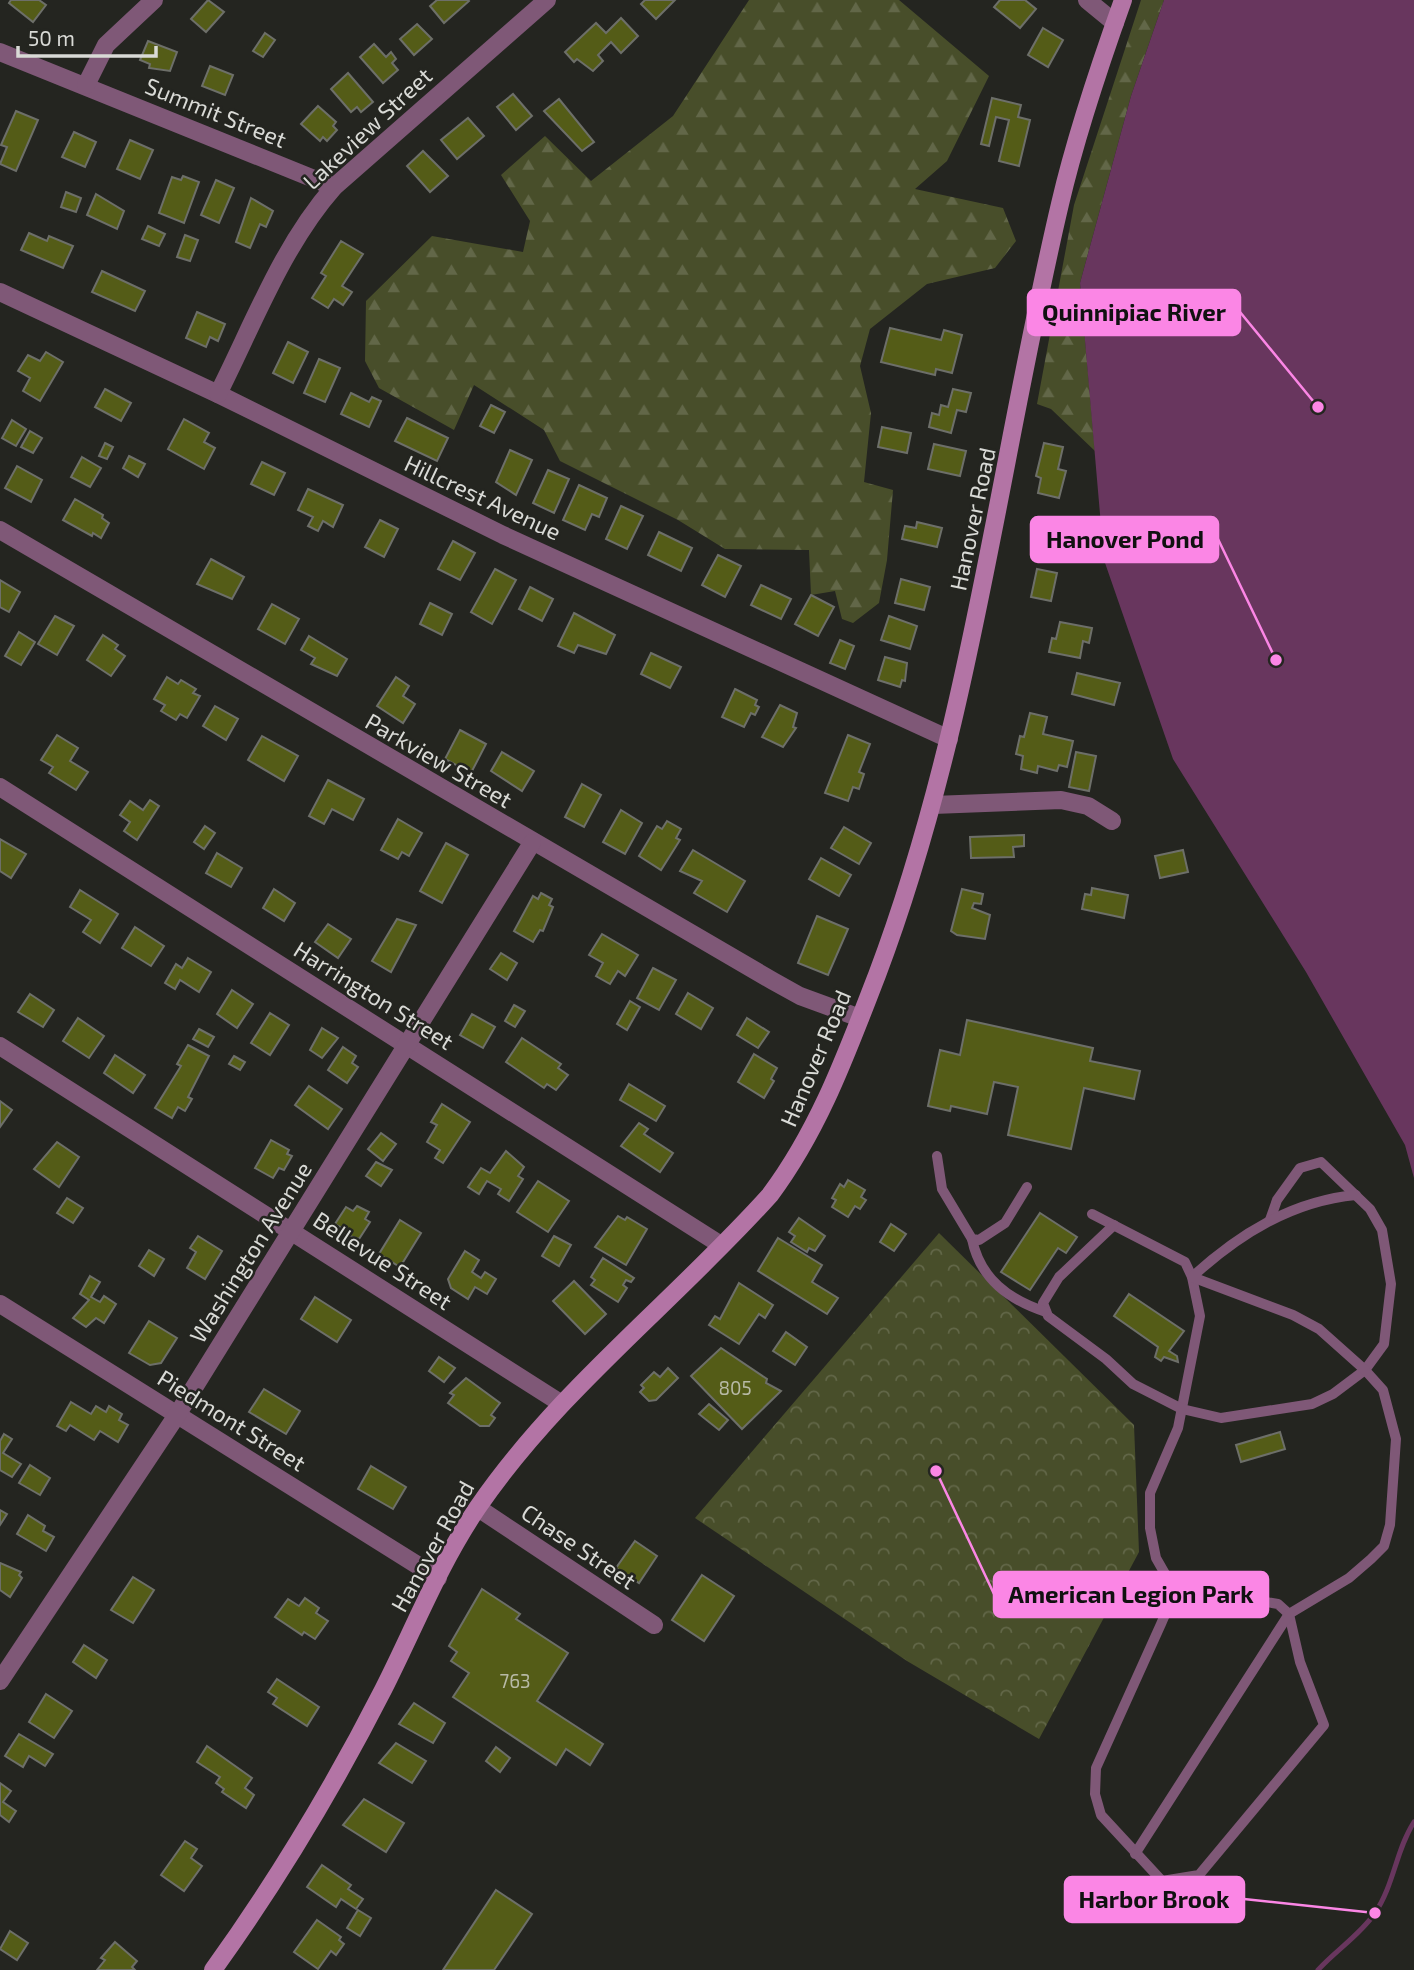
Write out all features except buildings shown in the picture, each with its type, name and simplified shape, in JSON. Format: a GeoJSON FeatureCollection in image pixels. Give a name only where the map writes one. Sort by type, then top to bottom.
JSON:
{"type":"FeatureCollection","features":[{"type":"Feature","properties":{"kind":"main road","name":"Hanover Road"},"geometry":{"type":"LineString","coordinates":[[213,1970],[296,1847],[344,1765],[438,1578],[478,1508],[562,1404],[770,1195],[793,1164],[826,1103],[902,905],[933,805],[1003,495],[1060,202],[1093,85],[1123,0]]}},
{"type":"Feature","properties":{"kind":"street"},"geometry":{"type":"LineString","coordinates":[[86,85],[106,45],[154,0]]}},
{"type":"Feature","properties":{"kind":"street","name":"Lakeview Street"},"geometry":{"type":"LineString","coordinates":[[218,394],[298,235],[334,187],[547,0]]}},
{"type":"Feature","properties":{"kind":"street"},"geometry":{"type":"LineString","coordinates":[[1087,0],[1115,23]]}},
{"type":"Feature","properties":{"kind":"street","name":"Summit Street"},"geometry":{"type":"LineString","coordinates":[[0,52],[334,187]]}},
{"type":"Feature","properties":{"kind":"street","name":"Hillcrest Avenue"},"geometry":{"type":"LineString","coordinates":[[0,292],[218,394],[491,530],[949,739]]}},
{"type":"Feature","properties":{"kind":"street","name":"Parkview Street"},"geometry":{"type":"LineString","coordinates":[[0,530],[532,843],[773,981],[800,996],[860,1018]]}},
{"type":"Feature","properties":{"kind":"street","name":"Harrington Street"},"geometry":{"type":"LineString","coordinates":[[0,787],[721,1245]]}},
{"type":"Feature","properties":{"kind":"street"},"geometry":{"type":"LineString","coordinates":[[933,805],[1061,800],[1088,806],[1112,821]]}},
{"type":"Feature","properties":{"kind":"street","name":"Washington Avenue"},"geometry":{"type":"LineString","coordinates":[[0,1681],[177,1415],[532,843]]}},
{"type":"Feature","properties":{"kind":"street","name":"Bellevue Street"},"geometry":{"type":"LineString","coordinates":[[0,1046],[562,1404]]}},
{"type":"Feature","properties":{"kind":"street","name":"Piedmont Street"},"geometry":{"type":"LineString","coordinates":[[0,1304],[438,1578]]}},
{"type":"Feature","properties":{"kind":"street","name":"Chase Street"},"geometry":{"type":"LineString","coordinates":[[478,1508],[654,1625]]}},
{"type":"Feature","properties":{"kind":"lane"},"geometry":{"type":"LineString","coordinates":[[937,1156],[942,1189],[972,1238],[976,1256],[999,1287],[1017,1303],[1046,1312],[1133,1384],[1182,1409],[1221,1418],[1312,1405],[1333,1394],[1366,1370],[1384,1344],[1391,1284],[1382,1230],[1370,1209],[1321,1162],[1300,1168],[1277,1200],[1270,1220]]}},
{"type":"Feature","properties":{"kind":"lane"},"geometry":{"type":"LineString","coordinates":[[972,1238],[979,1240],[1005,1223],[1027,1187]]}},
{"type":"Feature","properties":{"kind":"lane"},"geometry":{"type":"LineString","coordinates":[[1192,1277],[1240,1237],[1270,1220],[1324,1198],[1356,1195]]}},
{"type":"Feature","properties":{"kind":"lane"},"geometry":{"type":"LineString","coordinates":[[1092,1214],[1185,1262],[1192,1277],[1200,1316],[1178,1428],[1150,1493],[1150,1528],[1154,1548],[1168,1579],[1167,1609],[1096,1768],[1095,1794],[1101,1815],[1162,1881],[1199,1875],[1324,1725],[1300,1662],[1289,1614],[1278,1604],[1225,1595],[1168,1579]]}},
{"type":"Feature","properties":{"kind":"lane"},"geometry":{"type":"LineString","coordinates":[[1046,1312],[1043,1303],[1059,1277],[1114,1225]]}},
{"type":"Feature","properties":{"kind":"lane"},"geometry":{"type":"LineString","coordinates":[[1135,1854],[1289,1614],[1349,1578],[1384,1546],[1390,1525],[1396,1439],[1383,1390],[1366,1370],[1319,1329],[1293,1315],[1192,1277]]}},
{"type":"Feature","properties":{"kind":"green space"},"geometry":{"type":"Polygon","coordinates":[[[749,0],[899,0],[989,76],[947,161],[915,189],[1003,208],[1016,241],[995,268],[927,284],[870,329],[860,366],[871,413],[864,482],[893,490],[887,560],[879,603],[853,623],[842,619],[835,591],[811,595],[809,550],[725,549],[678,520],[560,461],[544,430],[474,385],[454,430],[379,388],[365,361],[366,301],[432,236],[523,252],[530,221],[501,175],[545,136],[591,181],[673,116],[749,0]]]}},
{"type":"Feature","properties":{"kind":"green space"},"geometry":{"type":"Polygon","coordinates":[[[1141,0],[1164,0],[1131,96],[1080,283],[1095,451],[1051,409],[1037,404],[1074,205],[1141,0]]]}},
{"type":"Feature","properties":{"kind":"green space"},"geometry":{"type":"Polygon","coordinates":[[[939,1233],[1134,1425],[1139,1552],[1039,1739],[907,1661],[695,1518],[939,1233]]]}},
{"type":"Feature","properties":{"kind":"shaded area"},"geometry":{"type":"Polygon","coordinates":[[[1164,0],[1414,0],[1414,1178],[1405,1145],[1306,972],[1173,759],[1104,560],[1080,283],[1131,96],[1164,0]]]}},
{"type":"Feature","properties":{"kind":"waterway"},"geometry":{"type":"LineString","coordinates":[[1318,1970],[1362,1929],[1375,1913],[1387,1891],[1403,1844],[1414,1822]]}},
{"type":"Feature","properties":{"kind":"place","name":"Quinnipiac River"},"geometry":{"type":"Point","coordinates":[1318,407]}},
{"type":"Feature","properties":{"kind":"place","name":"Hanover Pond"},"geometry":{"type":"Point","coordinates":[1276,660]}},
{"type":"Feature","properties":{"kind":"place","name":"American Legion Park"},"geometry":{"type":"Point","coordinates":[936,1471]}},
{"type":"Feature","properties":{"kind":"place","name":"Harbor Brook"},"geometry":{"type":"Point","coordinates":[1375,1913]}}]}
